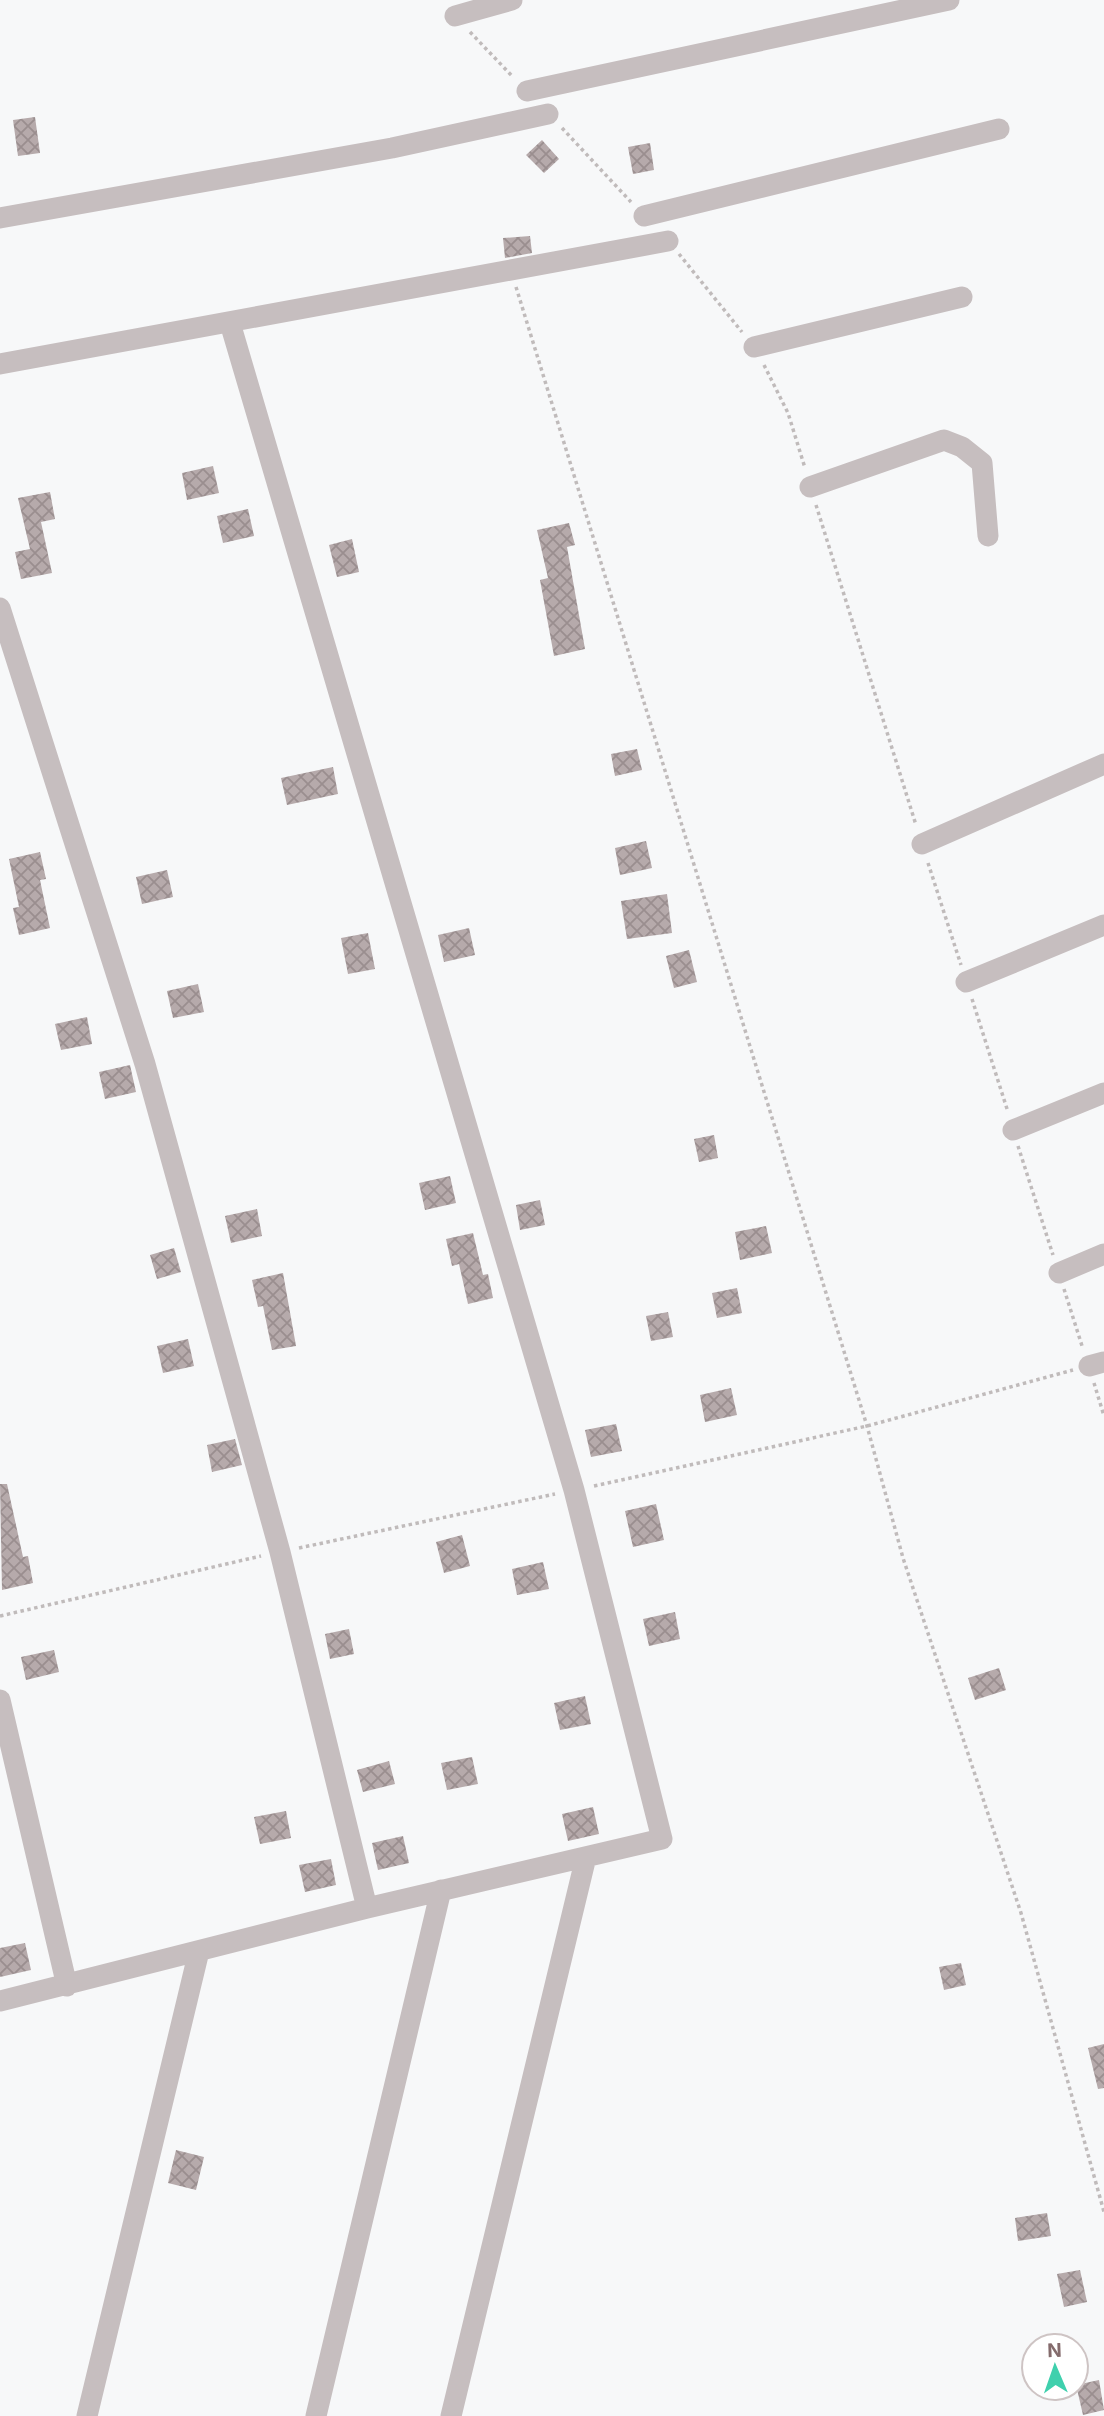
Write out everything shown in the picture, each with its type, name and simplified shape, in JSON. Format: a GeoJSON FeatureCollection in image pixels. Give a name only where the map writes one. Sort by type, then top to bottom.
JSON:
{"type":"FeatureCollection","features":[{"type":"Feature","properties":{"kind":"street"},"geometry":{"type":"LineString","coordinates":[[455,16],[512,0]]}},
{"type":"Feature","properties":{"kind":"street"},"geometry":{"type":"LineString","coordinates":[[527,91],[949,0]]}},
{"type":"Feature","properties":{"kind":"street"},"geometry":{"type":"LineString","coordinates":[[0,218],[392,148],[548,114]]}},
{"type":"Feature","properties":{"kind":"street"},"geometry":{"type":"LineString","coordinates":[[645,216],[999,129]]}},
{"type":"Feature","properties":{"kind":"street"},"geometry":{"type":"LineString","coordinates":[[0,364],[668,241]]}},
{"type":"Feature","properties":{"kind":"street"},"geometry":{"type":"LineString","coordinates":[[754,347],[962,297]]}},
{"type":"Feature","properties":{"kind":"street"},"geometry":{"type":"LineString","coordinates":[[0,2001],[367,1908],[662,1839],[573,1490],[230,323]]}},
{"type":"Feature","properties":{"kind":"street"},"geometry":{"type":"LineString","coordinates":[[810,487],[944,440],[962,447],[982,463],[988,536]]}},
{"type":"Feature","properties":{"kind":"street"},"geometry":{"type":"LineString","coordinates":[[0,608],[145,1064],[280,1552],[367,1908]]}},
{"type":"Feature","properties":{"kind":"street"},"geometry":{"type":"LineString","coordinates":[[922,844],[1104,764]]}},
{"type":"Feature","properties":{"kind":"street"},"geometry":{"type":"LineString","coordinates":[[966,982],[1104,925]]}},
{"type":"Feature","properties":{"kind":"street"},"geometry":{"type":"LineString","coordinates":[[1013,1130],[1104,1093]]}},
{"type":"Feature","properties":{"kind":"street"},"geometry":{"type":"LineString","coordinates":[[1059,1273],[1104,1254]]}},
{"type":"Feature","properties":{"kind":"street"},"geometry":{"type":"LineString","coordinates":[[0,1700],[67,1986]]}},
{"type":"Feature","properties":{"kind":"street"},"geometry":{"type":"LineString","coordinates":[[451,2416],[586,1857]]}},
{"type":"Feature","properties":{"kind":"street"},"geometry":{"type":"LineString","coordinates":[[316,2416],[441,1890]]}},
{"type":"Feature","properties":{"kind":"street"},"geometry":{"type":"LineString","coordinates":[[87,2416],[199,1951]]}},
{"type":"Feature","properties":{"kind":"path"},"geometry":{"type":"LineString","coordinates":[[668,241],[754,347],[788,413],[1059,1273],[1096,1364],[1104,1416]]}},
{"type":"Feature","properties":{"kind":"path"},"geometry":{"type":"LineString","coordinates":[[511,272],[867,1426],[904,1558],[1021,1913],[1104,2212]]}},
{"type":"Feature","properties":{"kind":"path"},"geometry":{"type":"LineString","coordinates":[[0,1616],[280,1552],[867,1426],[1096,1364]]}},
{"type":"Feature","properties":{"kind":"building"},"geometry":{"type":"Polygon","coordinates":[[[35,117],[40,153],[18,156],[13,120],[35,117]]]}},
{"type":"Feature","properties":{"kind":"building"},"geometry":{"type":"Polygon","coordinates":[[[542,140],[559,159],[544,173],[526,155],[542,140]]]}},
{"type":"Feature","properties":{"kind":"building"},"geometry":{"type":"Polygon","coordinates":[[[650,143],[654,170],[633,174],[628,147],[650,143]]]}},
{"type":"Feature","properties":{"kind":"building"},"geometry":{"type":"Polygon","coordinates":[[[530,236],[532,253],[505,258],[503,238],[530,236]]]}},
{"type":"Feature","properties":{"kind":"building"},"geometry":{"type":"Polygon","coordinates":[[[213,466],[219,493],[187,500],[182,473],[213,466]]]}},
{"type":"Feature","properties":{"kind":"building"},"geometry":{"type":"Polygon","coordinates":[[[50,492],[55,519],[41,522],[52,573],[21,579],[15,552],[30,549],[18,498],[50,492]]]}},
{"type":"Feature","properties":{"kind":"building"},"geometry":{"type":"Polygon","coordinates":[[[248,509],[254,536],[223,543],[217,516],[248,509]]]}},
{"type":"Feature","properties":{"kind":"building"},"geometry":{"type":"Polygon","coordinates":[[[569,523],[575,545],[567,547],[585,649],[554,656],[540,580],[548,578],[537,530],[569,523]]]}},
{"type":"Feature","properties":{"kind":"building"},"geometry":{"type":"Polygon","coordinates":[[[352,539],[359,572],[337,577],[329,545],[352,539]]]}},
{"type":"Feature","properties":{"kind":"building"},"geometry":{"type":"Polygon","coordinates":[[[637,749],[642,770],[615,776],[611,754],[637,749]]]}},
{"type":"Feature","properties":{"kind":"building"},"geometry":{"type":"Polygon","coordinates":[[[333,767],[338,794],[287,805],[281,778],[333,767]]]}},
{"type":"Feature","properties":{"kind":"building"},"geometry":{"type":"Polygon","coordinates":[[[646,841],[652,868],[620,875],[615,848],[646,841]]]}},
{"type":"Feature","properties":{"kind":"building"},"geometry":{"type":"Polygon","coordinates":[[[40,852],[46,879],[40,880],[50,928],[19,935],[13,908],[19,907],[9,859],[40,852]]]}},
{"type":"Feature","properties":{"kind":"building"},"geometry":{"type":"Polygon","coordinates":[[[167,870],[173,897],[142,904],[136,877],[167,870]]]}},
{"type":"Feature","properties":{"kind":"building"},"geometry":{"type":"Polygon","coordinates":[[[667,894],[672,933],[627,939],[621,901],[667,894]]]}},
{"type":"Feature","properties":{"kind":"building"},"geometry":{"type":"Polygon","coordinates":[[[469,928],[475,955],[444,962],[438,935],[469,928]]]}},
{"type":"Feature","properties":{"kind":"building"},"geometry":{"type":"Polygon","coordinates":[[[368,933],[375,969],[348,974],[341,938],[368,933]]]}},
{"type":"Feature","properties":{"kind":"building"},"geometry":{"type":"Polygon","coordinates":[[[689,950],[697,982],[674,988],[666,956],[689,950]]]}},
{"type":"Feature","properties":{"kind":"building"},"geometry":{"type":"Polygon","coordinates":[[[198,984],[204,1012],[173,1018],[167,991],[198,984]]]}},
{"type":"Feature","properties":{"kind":"building"},"geometry":{"type":"Polygon","coordinates":[[[87,1017],[92,1044],[61,1050],[55,1024],[87,1017]]]}},
{"type":"Feature","properties":{"kind":"building"},"geometry":{"type":"Polygon","coordinates":[[[130,1065],[136,1092],[105,1099],[99,1072],[130,1065]]]}},
{"type":"Feature","properties":{"kind":"building"},"geometry":{"type":"Polygon","coordinates":[[[714,1135],[718,1158],[699,1162],[694,1139],[714,1135]]]}},
{"type":"Feature","properties":{"kind":"building"},"geometry":{"type":"Polygon","coordinates":[[[450,1176],[456,1203],[425,1210],[419,1183],[450,1176]]]}},
{"type":"Feature","properties":{"kind":"building"},"geometry":{"type":"Polygon","coordinates":[[[540,1200],[545,1225],[520,1230],[516,1205],[540,1200]]]}},
{"type":"Feature","properties":{"kind":"building"},"geometry":{"type":"Polygon","coordinates":[[[257,1209],[262,1236],[231,1243],[225,1216],[257,1209]]]}},
{"type":"Feature","properties":{"kind":"building"},"geometry":{"type":"Polygon","coordinates":[[[766,1226],[772,1253],[740,1260],[735,1232],[766,1226]]]}},
{"type":"Feature","properties":{"kind":"building"},"geometry":{"type":"Polygon","coordinates":[[[473,1233],[483,1275],[488,1274],[493,1298],[468,1304],[459,1264],[452,1266],[446,1239],[473,1233]]]}},
{"type":"Feature","properties":{"kind":"building"},"geometry":{"type":"Polygon","coordinates":[[[174,1248],[181,1272],[157,1279],[150,1255],[174,1248]]]}},
{"type":"Feature","properties":{"kind":"building"},"geometry":{"type":"Polygon","coordinates":[[[283,1273],[296,1346],[272,1350],[263,1306],[258,1307],[252,1280],[283,1273]]]}},
{"type":"Feature","properties":{"kind":"building"},"geometry":{"type":"Polygon","coordinates":[[[737,1288],[742,1313],[717,1318],[712,1293],[737,1288]]]}},
{"type":"Feature","properties":{"kind":"building"},"geometry":{"type":"Polygon","coordinates":[[[668,1312],[673,1337],[651,1341],[646,1316],[668,1312]]]}},
{"type":"Feature","properties":{"kind":"building"},"geometry":{"type":"Polygon","coordinates":[[[188,1339],[194,1366],[163,1373],[157,1346],[188,1339]]]}},
{"type":"Feature","properties":{"kind":"building"},"geometry":{"type":"Polygon","coordinates":[[[731,1388],[737,1415],[705,1422],[700,1395],[731,1388]]]}},
{"type":"Feature","properties":{"kind":"building"},"geometry":{"type":"Polygon","coordinates":[[[616,1424],[622,1451],[591,1457],[585,1430],[616,1424]]]}},
{"type":"Feature","properties":{"kind":"building"},"geometry":{"type":"Polygon","coordinates":[[[235,1439],[242,1465],[212,1472],[207,1445],[235,1439]]]}},
{"type":"Feature","properties":{"kind":"building"},"geometry":{"type":"Polygon","coordinates":[[[0,1484],[7,1484],[23,1557],[28,1556],[33,1583],[2,1590],[0,1484]]]}},
{"type":"Feature","properties":{"kind":"building"},"geometry":{"type":"Polygon","coordinates":[[[656,1504],[664,1540],[633,1547],[625,1511],[656,1504]]]}},
{"type":"Feature","properties":{"kind":"building"},"geometry":{"type":"Polygon","coordinates":[[[462,1535],[470,1566],[444,1573],[436,1542],[462,1535]]]}},
{"type":"Feature","properties":{"kind":"building"},"geometry":{"type":"Polygon","coordinates":[[[543,1562],[549,1589],[517,1595],[512,1569],[543,1562]]]}},
{"type":"Feature","properties":{"kind":"building"},"geometry":{"type":"Polygon","coordinates":[[[675,1612],[680,1639],[649,1646],[643,1619],[675,1612]]]}},
{"type":"Feature","properties":{"kind":"building"},"geometry":{"type":"Polygon","coordinates":[[[349,1629],[354,1654],[330,1659],[325,1634],[349,1629]]]}},
{"type":"Feature","properties":{"kind":"building"},"geometry":{"type":"Polygon","coordinates":[[[54,1650],[59,1672],[26,1680],[21,1657],[54,1650]]]}},
{"type":"Feature","properties":{"kind":"building"},"geometry":{"type":"Polygon","coordinates":[[[999,1668],[1006,1690],[975,1700],[968,1678],[999,1668]]]}},
{"type":"Feature","properties":{"kind":"building"},"geometry":{"type":"Polygon","coordinates":[[[585,1696],[591,1724],[560,1730],[554,1703],[585,1696]]]}},
{"type":"Feature","properties":{"kind":"building"},"geometry":{"type":"Polygon","coordinates":[[[472,1757],[478,1784],[447,1790],[441,1763],[472,1757]]]}},
{"type":"Feature","properties":{"kind":"building"},"geometry":{"type":"Polygon","coordinates":[[[389,1761],[395,1784],[363,1792],[357,1770],[389,1761]]]}},
{"type":"Feature","properties":{"kind":"building"},"geometry":{"type":"Polygon","coordinates":[[[593,1807],[599,1834],[568,1841],[562,1814],[593,1807]]]}},
{"type":"Feature","properties":{"kind":"building"},"geometry":{"type":"Polygon","coordinates":[[[286,1811],[291,1838],[260,1844],[254,1817],[286,1811]]]}},
{"type":"Feature","properties":{"kind":"building"},"geometry":{"type":"Polygon","coordinates":[[[403,1836],[409,1863],[378,1870],[372,1843],[403,1836]]]}},
{"type":"Feature","properties":{"kind":"building"},"geometry":{"type":"Polygon","coordinates":[[[331,1859],[336,1885],[305,1892],[299,1865],[331,1859]]]}},
{"type":"Feature","properties":{"kind":"building"},"geometry":{"type":"Polygon","coordinates":[[[25,1943],[31,1970],[0,1977],[0,1948],[25,1943]]]}},
{"type":"Feature","properties":{"kind":"building"},"geometry":{"type":"Polygon","coordinates":[[[961,1963],[966,1985],[944,1990],[939,1967],[961,1963]]]}},
{"type":"Feature","properties":{"kind":"building"},"geometry":{"type":"Polygon","coordinates":[[[1104,2044],[1104,2088],[1098,2089],[1088,2048],[1104,2044]]]}},
{"type":"Feature","properties":{"kind":"building"},"geometry":{"type":"Polygon","coordinates":[[[176,2150],[204,2157],[196,2190],[168,2183],[176,2150]]]}},
{"type":"Feature","properties":{"kind":"building"},"geometry":{"type":"Polygon","coordinates":[[[1047,2213],[1051,2236],[1018,2241],[1015,2218],[1047,2213]]]}},
{"type":"Feature","properties":{"kind":"building"},"geometry":{"type":"Polygon","coordinates":[[[1080,2270],[1087,2302],[1064,2307],[1057,2274],[1080,2270]]]}},
{"type":"Feature","properties":{"kind":"building"},"geometry":{"type":"Polygon","coordinates":[[[1099,2380],[1104,2410],[1083,2415],[1080,2402],[1090,2402],[1090,2382],[1099,2380]]]}}]}
